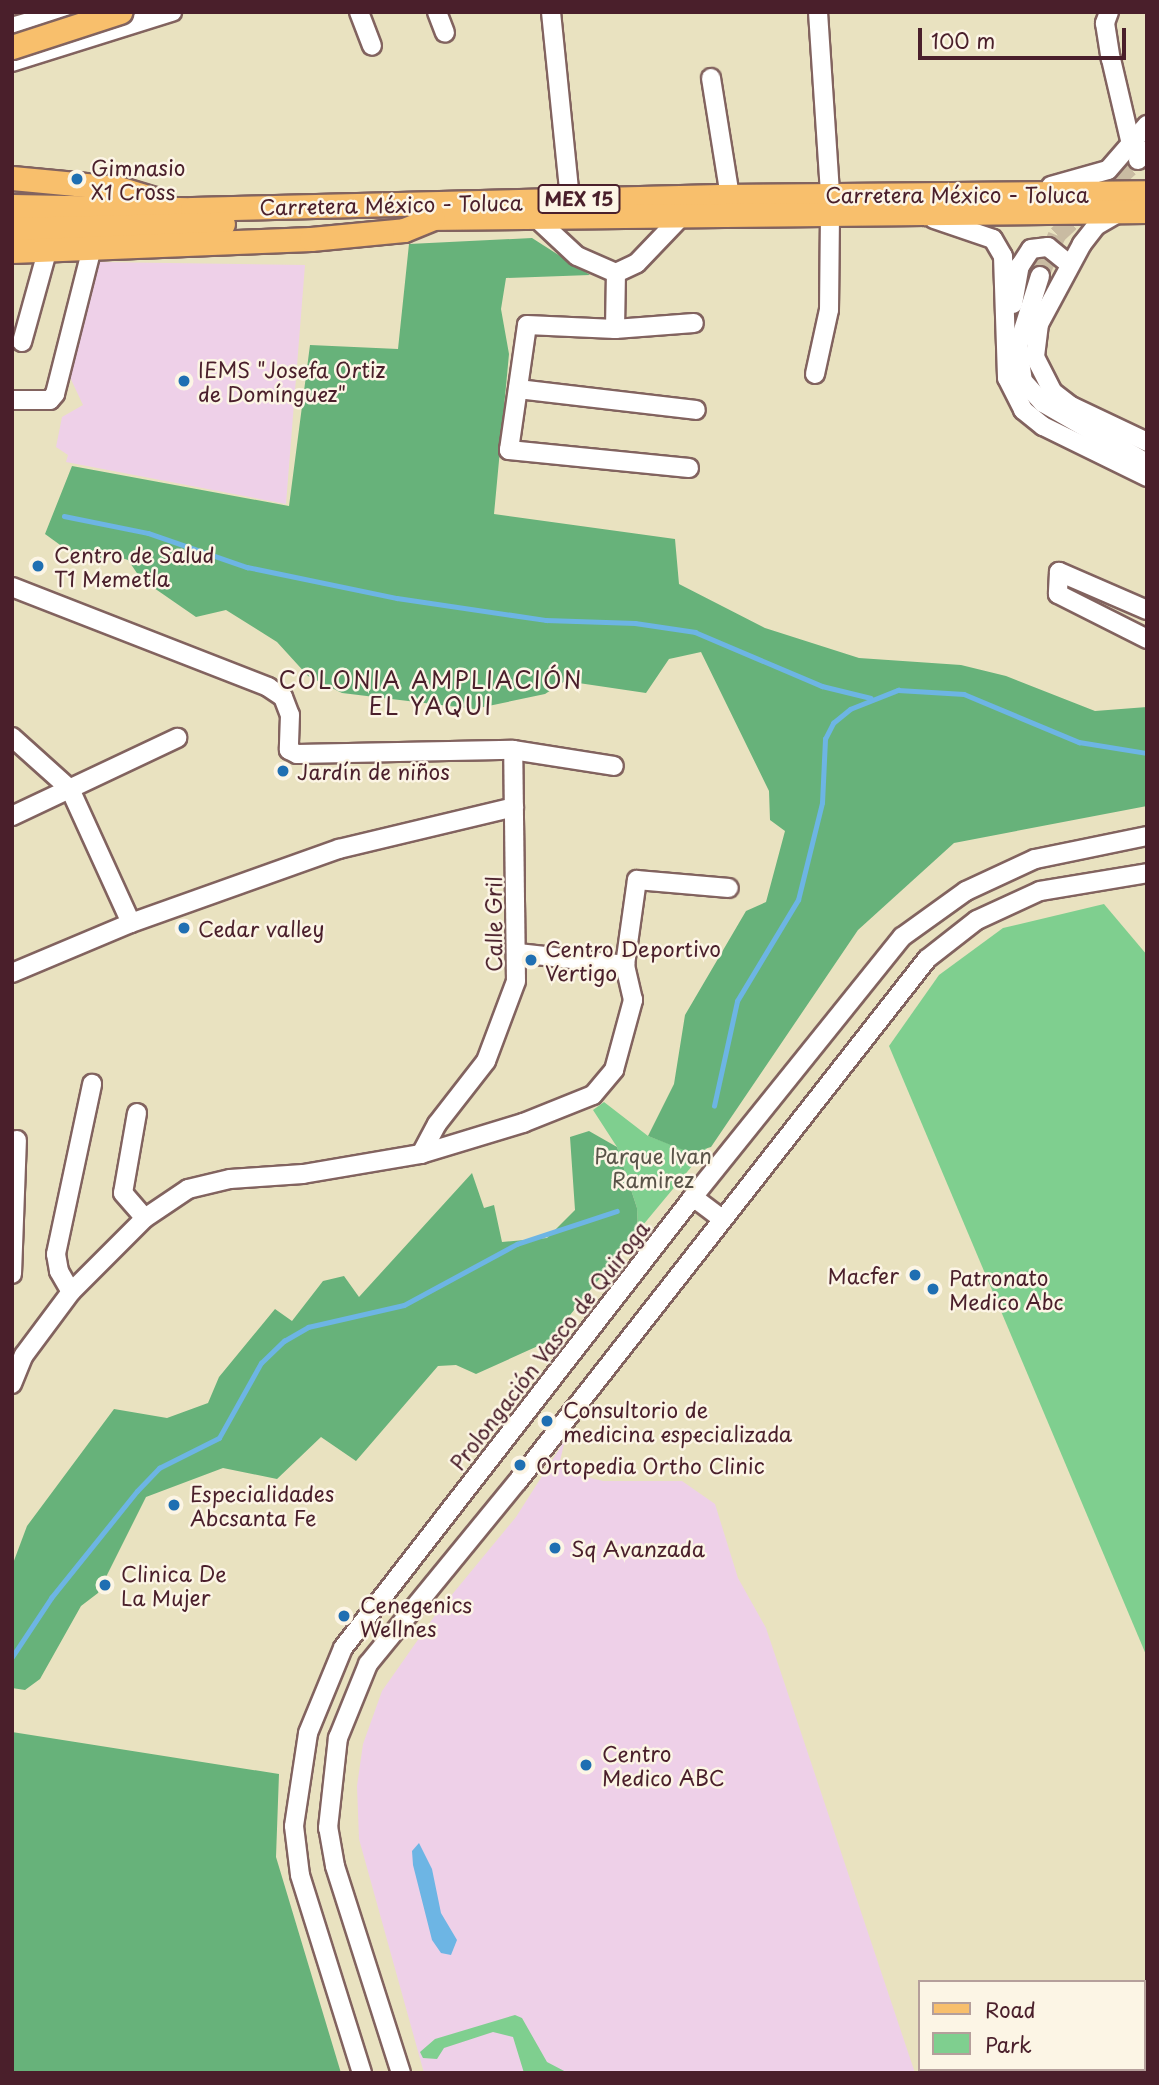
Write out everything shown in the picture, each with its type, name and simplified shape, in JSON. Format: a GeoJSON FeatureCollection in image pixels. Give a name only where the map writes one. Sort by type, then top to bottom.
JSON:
{"type":"FeatureCollection","features":[{"type":"Feature","properties":{"kind":"main road"},"geometry":{"type":"LineString","coordinates":[[12,47],[120,12]]}},
{"type":"Feature","properties":{"kind":"main road"},"geometry":{"type":"LineString","coordinates":[[12,178],[118,188],[187,209]]}},
{"type":"Feature","properties":{"kind":"main road"},"geometry":{"type":"LineString","coordinates":[[12,186],[151,197]]}},
{"type":"Feature","properties":{"kind":"main road","name":"Carretera México - Toluca"},"geometry":{"type":"LineString","coordinates":[[12,229],[433,218],[681,217],[1012,194],[1147,192]]}},
{"type":"Feature","properties":{"kind":"main road","name":"Carretera México - Toluca"},"geometry":{"type":"LineString","coordinates":[[12,206],[187,209],[730,196],[918,215],[1147,211]]}},
{"type":"Feature","properties":{"kind":"main road"},"geometry":{"type":"LineString","coordinates":[[12,251],[280,241],[404,230],[433,218]]}},
{"type":"Feature","properties":{"kind":"street"},"geometry":{"type":"LineString","coordinates":[[12,62],[172,12]]}},
{"type":"Feature","properties":{"kind":"street"},"geometry":{"type":"LineString","coordinates":[[359,12],[372,46]]}},
{"type":"Feature","properties":{"kind":"street"},"geometry":{"type":"LineString","coordinates":[[437,12],[445,33]]}},
{"type":"Feature","properties":{"kind":"street"},"geometry":{"type":"LineString","coordinates":[[551,12],[570,199]]}},
{"type":"Feature","properties":{"kind":"street"},"geometry":{"type":"LineString","coordinates":[[814,373],[829,310],[830,205],[818,12]]}},
{"type":"Feature","properties":{"kind":"street"},"geometry":{"type":"LineString","coordinates":[[1109,12],[1105,23],[1111,59],[1138,151]]}},
{"type":"Feature","properties":{"kind":"street"},"geometry":{"type":"LineString","coordinates":[[12,27],[54,15],[53,48]]}},
{"type":"Feature","properties":{"kind":"street"},"geometry":{"type":"LineString","coordinates":[[711,78],[730,196]]}},
{"type":"Feature","properties":{"kind":"street"},"geometry":{"type":"LineString","coordinates":[[1012,194],[1108,170],[1138,151],[1147,125]]}},
{"type":"Feature","properties":{"kind":"street"},"geometry":{"type":"LineString","coordinates":[[1120,212],[1096,226],[1070,265],[1034,339],[1038,371],[1053,392],[1071,406],[1147,442]]}},
{"type":"Feature","properties":{"kind":"street"},"geometry":{"type":"LineString","coordinates":[[918,215],[993,239],[1003,256],[1007,378],[1023,410],[1043,426],[1147,477]]}},
{"type":"Feature","properties":{"kind":"street"},"geometry":{"type":"LineString","coordinates":[[616,273],[637,262],[681,217]]}},
{"type":"Feature","properties":{"kind":"street"},"geometry":{"type":"LineString","coordinates":[[535,218],[577,256],[616,273]]}},
{"type":"Feature","properties":{"kind":"street"},"geometry":{"type":"LineString","coordinates":[[1004,342],[1020,266],[1031,249],[1048,247],[1070,265]]}},
{"type":"Feature","properties":{"kind":"street"},"geometry":{"type":"LineString","coordinates":[[12,400],[41,401],[55,394],[90,256]]}},
{"type":"Feature","properties":{"kind":"street"},"geometry":{"type":"LineString","coordinates":[[22,342],[45,260]]}},
{"type":"Feature","properties":{"kind":"street"},"geometry":{"type":"LineString","coordinates":[[615,329],[616,273]]}},
{"type":"Feature","properties":{"kind":"street"},"geometry":{"type":"LineString","coordinates":[[1040,276],[1018,346],[1023,381],[1043,403],[1147,463]]}},
{"type":"Feature","properties":{"kind":"street"},"geometry":{"type":"LineString","coordinates":[[689,468],[509,450],[527,326],[615,329],[694,323]]}},
{"type":"Feature","properties":{"kind":"street"},"geometry":{"type":"LineString","coordinates":[[518,389],[696,410]]}},
{"type":"Feature","properties":{"kind":"street"},"geometry":{"type":"LineString","coordinates":[[1147,610],[1059,572],[1058,594],[1147,639]]}},
{"type":"Feature","properties":{"kind":"street"},"geometry":{"type":"LineString","coordinates":[[12,587],[268,687],[283,697],[289,715],[289,750],[297,754],[513,750],[614,766]]}},
{"type":"Feature","properties":{"kind":"street"},"geometry":{"type":"LineString","coordinates":[[12,737],[70,789],[131,923]]}},
{"type":"Feature","properties":{"kind":"street"},"geometry":{"type":"LineString","coordinates":[[12,816],[177,738]]}},
{"type":"Feature","properties":{"kind":"street","name":"Calle Gril"},"geometry":{"type":"LineString","coordinates":[[421,1154],[437,1124],[485,1061],[512,999],[518,953],[513,750]]}},
{"type":"Feature","properties":{"kind":"street"},"geometry":{"type":"LineString","coordinates":[[12,973],[131,923],[339,849],[513,807]]}},
{"type":"Feature","properties":{"kind":"street"},"geometry":{"type":"LineString","coordinates":[[1128,839],[1147,828]]}},
{"type":"Feature","properties":{"kind":"street","name":"Prolongación Vasco de Quiroga"},"geometry":{"type":"LineString","coordinates":[[362,2073],[300,1875],[294,1826],[308,1733],[325,1684],[362,1619],[693,1196],[902,937],[966,891],[1035,859],[1147,836]]}},
{"type":"Feature","properties":{"kind":"street"},"geometry":{"type":"LineString","coordinates":[[401,2073],[335,1866],[328,1828],[338,1738],[351,1698],[387,1638],[518,1481],[927,960],[977,920],[1040,891],[1147,873]]}},
{"type":"Feature","properties":{"kind":"street"},"geometry":{"type":"LineString","coordinates":[[13,1378],[24,1355],[71,1292],[145,1218],[188,1189],[421,1154],[523,1123],[593,1095],[614,1070],[633,1000],[625,965],[637,880],[729,888]]}},
{"type":"Feature","properties":{"kind":"street"},"geometry":{"type":"LineString","coordinates":[[518,953],[625,965]]}},
{"type":"Feature","properties":{"kind":"street"},"geometry":{"type":"LineString","coordinates":[[71,1292],[59,1271],[56,1254],[92,1084]]}},
{"type":"Feature","properties":{"kind":"street"},"geometry":{"type":"LineString","coordinates":[[136,1113],[123,1193],[145,1218]]}},
{"type":"Feature","properties":{"kind":"street"},"geometry":{"type":"LineString","coordinates":[[12,1274],[17,1140]]}},
{"type":"Feature","properties":{"kind":"street"},"geometry":{"type":"LineString","coordinates":[[693,1196],[722,1219]]}},
{"type":"Feature","properties":{"kind":"shaded area","name":"IEMS \"Josefa Ortiz de Domínguez\""},"geometry":{"type":"Polygon","coordinates":[[[99,262],[305,265],[286,504],[66,462],[68,455],[56,447],[62,417],[83,405],[68,373],[99,262]]]}},
{"type":"Feature","properties":{"kind":"shaded area","name":"Centro Medico ABC"},"geometry":{"type":"Polygon","coordinates":[[[565,1440],[560,1461],[574,1474],[603,1481],[682,1481],[715,1504],[738,1578],[766,1628],[915,2073],[424,2073],[359,1839],[357,1786],[363,1744],[382,1691],[436,1614],[516,1517],[565,1440]]]}},
{"type":"Feature","properties":{"kind":"green space"},"geometry":{"type":"Polygon","coordinates":[[[532,238],[590,275],[506,278],[501,309],[509,354],[494,514],[675,539],[679,584],[765,628],[859,658],[961,665],[1006,676],[1095,711],[1147,707],[1147,806],[954,843],[858,930],[711,1147],[691,1153],[648,1136],[674,1084],[685,1015],[746,911],[766,902],[785,831],[770,820],[769,791],[701,652],[669,659],[646,693],[565,681],[545,694],[474,709],[342,693],[308,676],[277,642],[226,610],[196,617],[141,579],[128,560],[110,554],[100,560],[74,555],[45,534],[72,466],[289,506],[310,345],[398,349],[409,244],[532,238]]]}},
{"type":"Feature","properties":{"kind":"green space"},"geometry":{"type":"Polygon","coordinates":[[[1104,904],[1147,955],[1147,1657],[889,1046],[939,975],[1003,928],[1104,904]]]}},
{"type":"Feature","properties":{"kind":"green space","name":"Parque Ivan Ramirez"},"geometry":{"type":"Polygon","coordinates":[[[604,1102],[648,1136],[691,1152],[707,1148],[638,1231],[637,1208],[617,1147],[593,1110],[604,1102]]]}},
{"type":"Feature","properties":{"kind":"green space"},"geometry":{"type":"Polygon","coordinates":[[[589,1131],[617,1147],[637,1208],[638,1231],[549,1341],[476,1374],[456,1365],[438,1366],[356,1461],[321,1437],[277,1479],[223,1468],[146,1497],[98,1593],[81,1606],[40,1679],[25,1690],[12,1688],[12,1566],[27,1526],[114,1409],[167,1418],[208,1403],[219,1377],[275,1309],[292,1321],[323,1281],[344,1276],[359,1297],[472,1173],[484,1208],[494,1205],[502,1242],[547,1238],[575,1210],[570,1137],[589,1131]]]}},
{"type":"Feature","properties":{"kind":"green space"},"geometry":{"type":"Polygon","coordinates":[[[12,1732],[279,1774],[276,1857],[341,2073],[12,2073],[12,1732]]]}},
{"type":"Feature","properties":{"kind":"green space"},"geometry":{"type":"Polygon","coordinates":[[[515,2015],[522,2018],[547,2062],[568,2073],[524,2073],[513,2037],[493,2032],[444,2048],[437,2059],[423,2058],[420,2052],[435,2039],[515,2015]]]}},
{"type":"Feature","properties":{"kind":"water"},"geometry":{"type":"Polygon","coordinates":[[[419,1843],[432,1869],[441,1913],[457,1940],[451,1955],[441,1953],[432,1940],[413,1865],[412,1851],[419,1843]]]}},
{"type":"Feature","properties":{"kind":"waterway"},"geometry":{"type":"LineString","coordinates":[[64,516],[148,533],[247,567],[397,598],[546,620],[635,623],[695,632],[822,686],[871,698]]}},
{"type":"Feature","properties":{"kind":"waterway"},"geometry":{"type":"LineString","coordinates":[[714,1106],[737,1001],[798,900],[822,803],[825,739],[833,723],[850,709],[898,690],[964,694],[1079,742],[1147,753]]}},
{"type":"Feature","properties":{"kind":"waterway"},"geometry":{"type":"LineString","coordinates":[[12,1657],[51,1598],[137,1491],[159,1468],[219,1438],[261,1363],[284,1341],[308,1327],[404,1305],[517,1244],[617,1211]]}},
{"type":"Feature","properties":{"kind":"tunnel"},"geometry":{"type":"LineString","coordinates":[[1040,276],[1057,235],[1138,160]]}},
{"type":"Feature","properties":{"kind":"place","name":"Gimnasio X1 Cross"},"geometry":{"type":"Point","coordinates":[77,179]}},
{"type":"Feature","properties":{"kind":"place","name":"IEMS \"Josefa Ortiz de Domínguez\""},"geometry":{"type":"Point","coordinates":[184,381]}},
{"type":"Feature","properties":{"kind":"place","name":"Centro de Salud T1 Memetla"},"geometry":{"type":"Point","coordinates":[38,566]}},
{"type":"Feature","properties":{"kind":"place","name":"Jardín de niños"},"geometry":{"type":"Point","coordinates":[283,771]}},
{"type":"Feature","properties":{"kind":"place","name":"Cedar valley"},"geometry":{"type":"Point","coordinates":[184,928]}},
{"type":"Feature","properties":{"kind":"place","name":"Centro Deportivo Vertigo"},"geometry":{"type":"Point","coordinates":[531,960]}},
{"type":"Feature","properties":{"kind":"place","name":"Macfer"},"geometry":{"type":"Point","coordinates":[915,1275]}},
{"type":"Feature","properties":{"kind":"place","name":"Patronato Medico Abc"},"geometry":{"type":"Point","coordinates":[933,1289]}},
{"type":"Feature","properties":{"kind":"place","name":"Consultorio de medicina especializada"},"geometry":{"type":"Point","coordinates":[547,1421]}},
{"type":"Feature","properties":{"kind":"place","name":"Ortopedia Ortho Clinic"},"geometry":{"type":"Point","coordinates":[520,1465]}},
{"type":"Feature","properties":{"kind":"place","name":"Especialidades Abcsanta Fe"},"geometry":{"type":"Point","coordinates":[174,1505]}},
{"type":"Feature","properties":{"kind":"place","name":"Sq Avanzada"},"geometry":{"type":"Point","coordinates":[555,1548]}},
{"type":"Feature","properties":{"kind":"place","name":"Clinica De La Mujer"},"geometry":{"type":"Point","coordinates":[105,1585]}},
{"type":"Feature","properties":{"kind":"place","name":"Cenegenics Wellnes"},"geometry":{"type":"Point","coordinates":[344,1616]}},
{"type":"Feature","properties":{"kind":"place","name":"Centro Medico ABC"},"geometry":{"type":"Point","coordinates":[586,1765]}},
{"type":"Feature","properties":{"kind":"district","name":"COLONIA AMPLIACIÓN EL YAQUI"},"geometry":{"type":"Point","coordinates":[431,693]}}]}
